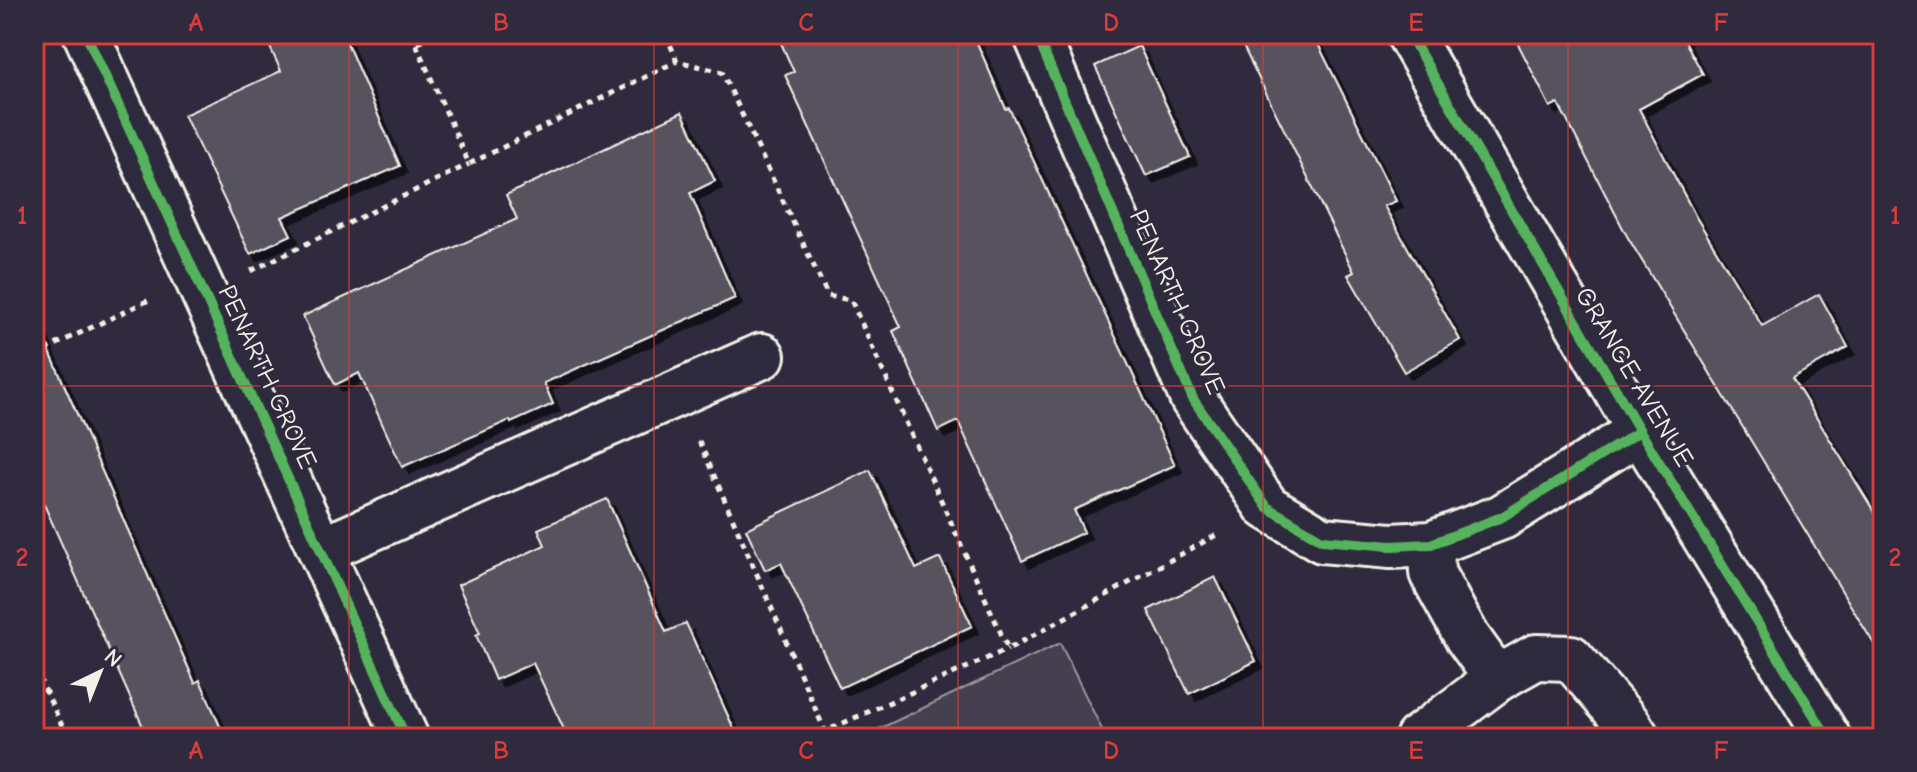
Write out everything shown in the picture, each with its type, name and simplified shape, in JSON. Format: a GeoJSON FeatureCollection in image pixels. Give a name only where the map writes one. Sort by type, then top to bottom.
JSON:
{"type":"FeatureCollection","features":[{"type":"Feature","properties":{"kind":"street","name":"PENARTH GROVE"},"geometry":{"type":"LineString","coordinates":[[86,34],[406,738]]}},
{"type":"Feature","properties":{"kind":"street","name":"PENARTH GROVE"},"geometry":{"type":"LineString","coordinates":[[1036,34],[1193,399],[1267,507],[1322,540],[1391,546],[1431,544],[1502,517],[1640,431]]}},
{"type":"Feature","properties":{"kind":"street","name":"GRANGE AVENUE"},"geometry":{"type":"LineString","coordinates":[[1409,34],[1640,431],[1828,738]]}},
{"type":"Feature","properties":{"kind":"street"},"geometry":{"type":"LineString","coordinates":[[322,550],[762,356]]}},
{"type":"Feature","properties":{"kind":"street"},"geometry":{"type":"LineString","coordinates":[[1431,544],[1432,573],[1467,637],[1497,679]]}},
{"type":"Feature","properties":{"kind":"street"},"geometry":{"type":"LineString","coordinates":[[1418,738],[1497,679],[1536,657],[1571,658],[1637,738]]}},
{"type":"Feature","properties":{"kind":"path"},"geometry":{"type":"LineString","coordinates":[[412,34],[469,164]]}},
{"type":"Feature","properties":{"kind":"path"},"geometry":{"type":"LineString","coordinates":[[416,44],[437,34]]}},
{"type":"Feature","properties":{"kind":"path"},"geometry":{"type":"LineString","coordinates":[[666,34],[677,61]]}},
{"type":"Feature","properties":{"kind":"path"},"geometry":{"type":"LineString","coordinates":[[34,355],[201,286],[469,164],[677,61],[722,72],[828,296],[851,300],[1008,649]]}},
{"type":"Feature","properties":{"kind":"path"},"geometry":{"type":"LineString","coordinates":[[678,393],[825,731]]}},
{"type":"Feature","properties":{"kind":"path"},"geometry":{"type":"LineString","coordinates":[[810,738],[1008,649],[1267,507]]}},
{"type":"Feature","properties":{"kind":"path"},"geometry":{"type":"LineString","coordinates":[[34,667],[68,738]]}},
{"type":"Feature","properties":{"kind":"shaded area"},"geometry":{"type":"Polygon","coordinates":[[[1060,643],[1106,738],[860,738],[1060,643]]]}},
{"type":"Feature","properties":{"kind":"building"},"geometry":{"type":"Polygon","coordinates":[[[264,34],[343,34],[400,166],[282,217],[291,235],[250,254],[184,115],[281,71],[264,34]]]}},
{"type":"Feature","properties":{"kind":"building"},"geometry":{"type":"Polygon","coordinates":[[[777,34],[973,34],[1175,465],[1074,510],[1084,532],[1022,561],[958,421],[938,431],[893,331],[901,327],[785,75],[794,72],[777,34]]]}},
{"type":"Feature","properties":{"kind":"building"},"geometry":{"type":"Polygon","coordinates":[[[1237,34],[1313,34],[1396,201],[1384,206],[1460,340],[1404,372],[1348,275],[1354,272],[1237,34]]]}},
{"type":"Feature","properties":{"kind":"building"},"geometry":{"type":"Polygon","coordinates":[[[1513,34],[1681,34],[1703,74],[1639,109],[1696,217],[1762,326],[1819,294],[1848,347],[1792,378],[1883,526],[1883,659],[1627,236],[1558,103],[1550,107],[1513,34]]]}},
{"type":"Feature","properties":{"kind":"building"},"geometry":{"type":"Polygon","coordinates":[[[1139,46],[1190,157],[1146,176],[1095,66],[1139,46]]]}},
{"type":"Feature","properties":{"kind":"building"},"geometry":{"type":"Polygon","coordinates":[[[682,112],[715,181],[690,193],[735,298],[544,383],[553,404],[402,467],[359,373],[335,385],[303,316],[517,219],[506,195],[682,112]]]}},
{"type":"Feature","properties":{"kind":"building"},"geometry":{"type":"Polygon","coordinates":[[[34,316],[195,683],[200,680],[225,738],[148,738],[34,482],[34,316]]]}},
{"type":"Feature","properties":{"kind":"building"},"geometry":{"type":"Polygon","coordinates":[[[870,470],[916,569],[940,558],[972,626],[840,688],[781,563],[765,570],[746,529],[870,470]]]}},
{"type":"Feature","properties":{"kind":"building"},"geometry":{"type":"Polygon","coordinates":[[[607,499],[666,632],[686,623],[738,738],[568,738],[533,663],[495,680],[476,635],[480,633],[458,585],[545,545],[538,529],[607,499]]]}},
{"type":"Feature","properties":{"kind":"building"},"geometry":{"type":"Polygon","coordinates":[[[1215,577],[1256,661],[1189,694],[1148,610],[1215,577]]]}},
{"type":"Feature","properties":{"kind":"cycle path"},"geometry":{"type":"LineString","coordinates":[[86,34],[406,738]]}},
{"type":"Feature","properties":{"kind":"cycle path"},"geometry":{"type":"LineString","coordinates":[[1036,34],[1193,399],[1267,507],[1322,540],[1391,546],[1431,544],[1502,517],[1640,431]]}},
{"type":"Feature","properties":{"kind":"cycle path"},"geometry":{"type":"LineString","coordinates":[[1409,34],[1640,431],[1828,738]]}}]}
